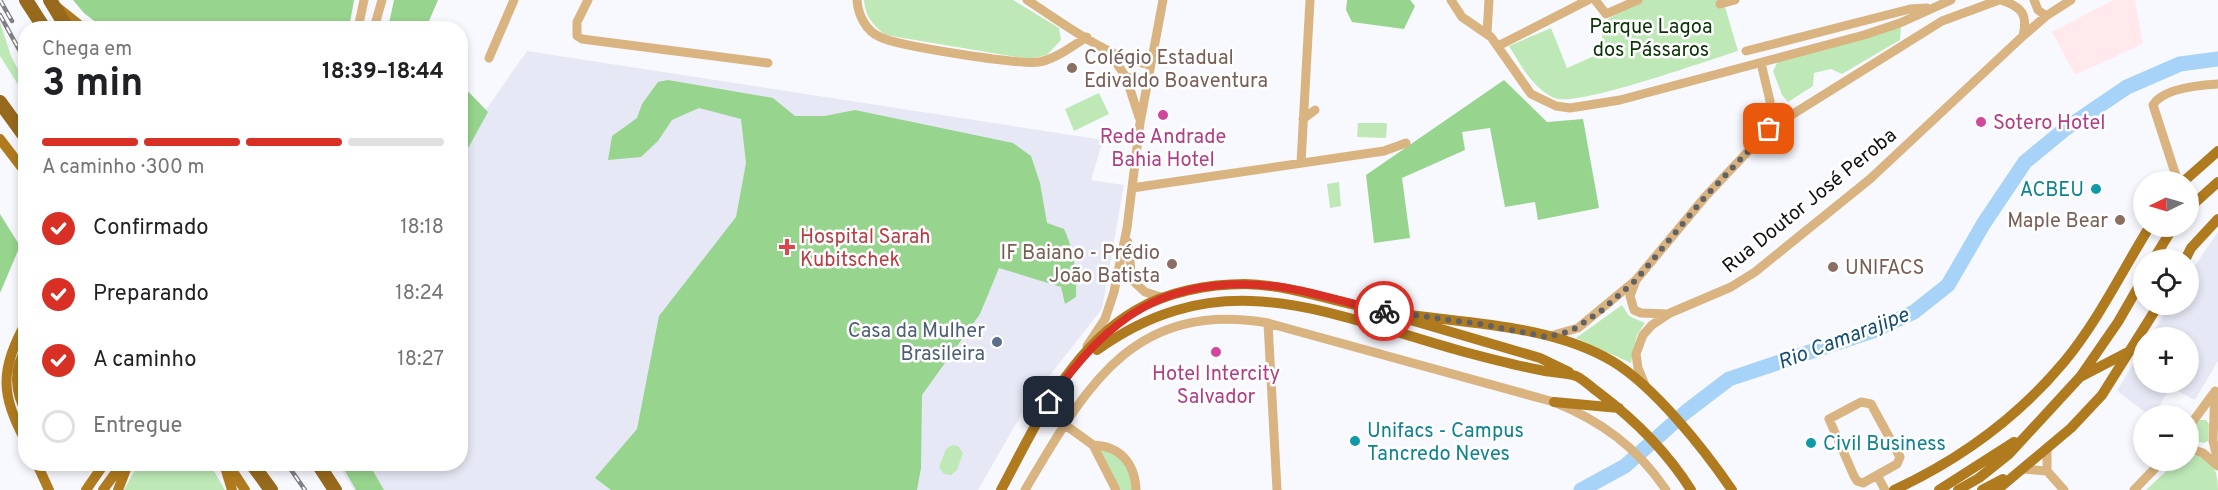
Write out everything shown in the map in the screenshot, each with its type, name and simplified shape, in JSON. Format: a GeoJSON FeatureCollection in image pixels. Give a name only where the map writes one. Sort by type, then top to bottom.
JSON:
{"type":"FeatureCollection","features":[{"type":"Feature","properties":{"kind":"highway"},"geometry":{"type":"LineString","coordinates":[[26,0],[40,21]]}},
{"type":"Feature","properties":{"kind":"highway"},"geometry":{"type":"LineString","coordinates":[[51,2],[63,21]]}},
{"type":"Feature","properties":{"kind":"highway"},"geometry":{"type":"LineString","coordinates":[[0,102],[18,127]]}},
{"type":"Feature","properties":{"kind":"highway"},"geometry":{"type":"LineString","coordinates":[[257,471],[271,490]]}},
{"type":"Feature","properties":{"kind":"highway"},"geometry":{"type":"LineString","coordinates":[[323,471],[335,490]]}},
{"type":"Feature","properties":{"kind":"main road"},"geometry":{"type":"LineString","coordinates":[[51,2],[74,21]]}},
{"type":"Feature","properties":{"kind":"main road"},"geometry":{"type":"LineString","coordinates":[[0,139],[18,163]]}},
{"type":"Feature","properties":{"kind":"main road"},"geometry":{"type":"LineString","coordinates":[[2195,171],[2218,151]]}},
{"type":"Feature","properties":{"kind":"main road"},"geometry":{"type":"LineString","coordinates":[[2199,199],[2218,182]]}},
{"type":"Feature","properties":{"kind":"main road"},"geometry":{"type":"LineString","coordinates":[[2190,249],[2218,219]]}},
{"type":"Feature","properties":{"kind":"main road"},"geometry":{"type":"LineString","coordinates":[[1908,490],[2004,422],[2036,393],[2065,360],[2143,237]]}},
{"type":"Feature","properties":{"kind":"main road"},"geometry":{"type":"LineString","coordinates":[[1001,490],[1049,402],[1073,367],[1117,322],[1137,309],[1164,298],[1216,286],[1274,286],[1383,311],[1540,358],[1577,376],[1624,412],[1660,446],[1691,490]]}},
{"type":"Feature","properties":{"kind":"main road"},"geometry":{"type":"LineString","coordinates":[[1958,490],[1979,478],[2009,454],[2080,377],[2133,296]]}},
{"type":"Feature","properties":{"kind":"main road"},"geometry":{"type":"LineString","coordinates":[[1073,367],[1135,325],[1162,313],[1215,301],[1246,300],[1283,303],[1324,312],[1487,358],[1577,376]]}},
{"type":"Feature","properties":{"kind":"main road"},"geometry":{"type":"LineString","coordinates":[[1383,311],[1480,324],[1547,337],[1582,346],[1612,361],[1648,388],[1732,488]]}},
{"type":"Feature","properties":{"kind":"main road"},"geometry":{"type":"LineString","coordinates":[[1997,490],[2047,449],[2102,395],[2153,315]]}},
{"type":"Feature","properties":{"kind":"main road"},"geometry":{"type":"LineString","coordinates":[[18,336],[9,352],[3,385],[7,406],[18,427]]}},
{"type":"Feature","properties":{"kind":"main road"},"geometry":{"type":"LineString","coordinates":[[2080,377],[2132,350]]}},
{"type":"Feature","properties":{"kind":"main road"},"geometry":{"type":"LineString","coordinates":[[18,371],[18,392]]}},
{"type":"Feature","properties":{"kind":"main road"},"geometry":{"type":"LineString","coordinates":[[1554,402],[1624,412]]}},
{"type":"Feature","properties":{"kind":"main road"},"geometry":{"type":"LineString","coordinates":[[1939,490],[2025,435]]}},
{"type":"Feature","properties":{"kind":"main road"},"geometry":{"type":"LineString","coordinates":[[1982,490],[2024,469]]}},
{"type":"Feature","properties":{"kind":"main road"},"geometry":{"type":"LineString","coordinates":[[40,471],[49,490]]}},
{"type":"Feature","properties":{"kind":"main road"},"geometry":{"type":"LineString","coordinates":[[86,490],[99,471]]}},
{"type":"Feature","properties":{"kind":"main road"},"geometry":{"type":"LineString","coordinates":[[103,490],[117,471]]}},
{"type":"Feature","properties":{"kind":"main road"},"geometry":{"type":"LineString","coordinates":[[118,490],[125,471]]}},
{"type":"Feature","properties":{"kind":"main road"},"geometry":{"type":"LineString","coordinates":[[228,471],[232,490]]}},
{"type":"Feature","properties":{"kind":"main road"},"geometry":{"type":"LineString","coordinates":[[231,471],[245,490]]}},
{"type":"Feature","properties":{"kind":"main road"},"geometry":{"type":"LineString","coordinates":[[1894,490],[1935,471]]}},
{"type":"Feature","properties":{"kind":"street"},"geometry":{"type":"LineString","coordinates":[[360,21],[364,0]]}},
{"type":"Feature","properties":{"kind":"street"},"geometry":{"type":"LineString","coordinates":[[376,21],[382,0]]}},
{"type":"Feature","properties":{"kind":"street"},"geometry":{"type":"LineString","coordinates":[[489,58],[514,0]]}},
{"type":"Feature","properties":{"kind":"street"},"geometry":{"type":"LineString","coordinates":[[588,0],[575,29],[577,36],[582,39],[768,63]]}},
{"type":"Feature","properties":{"kind":"street"},"geometry":{"type":"LineString","coordinates":[[857,0],[862,20],[879,37],[992,58],[1031,63],[1042,62],[1087,37]]}},
{"type":"Feature","properties":{"kind":"street"},"geometry":{"type":"LineString","coordinates":[[1027,0],[1109,51],[1131,61],[1150,63]]}},
{"type":"Feature","properties":{"kind":"street"},"geometry":{"type":"LineString","coordinates":[[1073,367],[1110,309],[1127,228],[1140,123],[1163,0]]}},
{"type":"Feature","properties":{"kind":"street"},"geometry":{"type":"LineString","coordinates":[[1301,162],[1310,0]]}},
{"type":"Feature","properties":{"kind":"street"},"geometry":{"type":"LineString","coordinates":[[1451,0],[1462,17],[1486,33],[1498,46],[1531,93],[1556,106],[1570,108],[1620,100],[1761,63],[1891,26],[1951,0]]}},
{"type":"Feature","properties":{"kind":"street"},"geometry":{"type":"LineString","coordinates":[[1486,33],[1489,0]]}},
{"type":"Feature","properties":{"kind":"street"},"geometry":{"type":"LineString","coordinates":[[1498,46],[1588,0]]}},
{"type":"Feature","properties":{"kind":"street"},"geometry":{"type":"LineString","coordinates":[[1595,0],[1606,14],[1638,0]]}},
{"type":"Feature","properties":{"kind":"street"},"geometry":{"type":"LineString","coordinates":[[1720,4],[1735,0]]}},
{"type":"Feature","properties":{"kind":"street"},"geometry":{"type":"LineString","coordinates":[[1547,337],[1561,335],[1578,328],[1636,280],[1724,176],[1769,129],[1942,21],[2000,0],[2018,6],[2024,12],[2026,22],[2023,36]]}},
{"type":"Feature","properties":{"kind":"street"},"geometry":{"type":"LineString","coordinates":[[2034,0],[2038,10],[2046,16]]}},
{"type":"Feature","properties":{"kind":"street","name":"Rua Doutor José Peroba"},"geometry":{"type":"LineString","coordinates":[[1648,388],[1638,368],[1638,346],[1652,325],[1670,313],[1702,302],[1755,272],[1870,179],[2023,36],[2046,16],[2071,0]]}},
{"type":"Feature","properties":{"kind":"street"},"geometry":{"type":"LineString","coordinates":[[1746,51],[1910,9],[1936,7]]}},
{"type":"Feature","properties":{"kind":"street"},"geometry":{"type":"LineString","coordinates":[[1109,51],[1126,77],[1140,123]]}},
{"type":"Feature","properties":{"kind":"street"},"geometry":{"type":"LineString","coordinates":[[1761,63],[1770,101],[1769,129]]}},
{"type":"Feature","properties":{"kind":"street"},"geometry":{"type":"LineString","coordinates":[[1126,77],[1147,82]]}},
{"type":"Feature","properties":{"kind":"street"},"geometry":{"type":"LineString","coordinates":[[2174,171],[2152,105],[2162,96],[2188,88],[2218,84]]}},
{"type":"Feature","properties":{"kind":"street"},"geometry":{"type":"LineString","coordinates":[[1770,101],[1776,111],[1790,116]]}},
{"type":"Feature","properties":{"kind":"street"},"geometry":{"type":"LineString","coordinates":[[1304,119],[1315,110]]}},
{"type":"Feature","properties":{"kind":"street"},"geometry":{"type":"LineString","coordinates":[[1132,188],[1301,162],[1384,152],[1406,143]]}},
{"type":"Feature","properties":{"kind":"street"},"geometry":{"type":"LineString","coordinates":[[1127,228],[1129,271],[1132,280],[1145,292],[1164,298]]}},
{"type":"Feature","properties":{"kind":"street"},"geometry":{"type":"LineString","coordinates":[[1636,280],[1630,296],[1634,310],[1641,314],[1670,313]]}},
{"type":"Feature","properties":{"kind":"street"},"geometry":{"type":"LineString","coordinates":[[1025,490],[1064,424],[1103,371],[1153,335],[1198,322],[1226,320],[1268,323],[1554,402],[1579,412],[1612,432],[1638,453],[1666,490]]}},
{"type":"Feature","properties":{"kind":"street"},"geometry":{"type":"LineString","coordinates":[[1268,323],[1277,490]]}},
{"type":"Feature","properties":{"kind":"street"},"geometry":{"type":"LineString","coordinates":[[2212,422],[2200,412],[2217,389]]}},
{"type":"Feature","properties":{"kind":"street"},"geometry":{"type":"LineString","coordinates":[[2217,389],[2212,422],[2218,464]]}},
{"type":"Feature","properties":{"kind":"street"},"geometry":{"type":"LineString","coordinates":[[1861,402],[1871,404],[1900,457],[1897,464],[1877,475],[1863,483],[1857,481],[1831,426],[1830,417],[1861,402]]}},
{"type":"Feature","properties":{"kind":"street"},"geometry":{"type":"LineString","coordinates":[[1064,424],[1093,445],[1119,452],[1126,458],[1132,468],[1136,490]]}},
{"type":"Feature","properties":{"kind":"street"},"geometry":{"type":"LineString","coordinates":[[1093,445],[1116,490]]}},
{"type":"Feature","properties":{"kind":"street"},"geometry":{"type":"LineString","coordinates":[[2047,449],[2047,471],[2064,490]]}},
{"type":"Feature","properties":{"kind":"street"},"geometry":{"type":"LineString","coordinates":[[2199,452],[2218,464]]}},
{"type":"Feature","properties":{"kind":"street"},"geometry":{"type":"LineString","coordinates":[[2024,469],[2047,471]]}},
{"type":"Feature","properties":{"kind":"street"},"geometry":{"type":"LineString","coordinates":[[2134,490],[2152,471]]}},
{"type":"Feature","properties":{"kind":"street"},"geometry":{"type":"LineString","coordinates":[[1877,475],[1885,490]]}},
{"type":"Feature","properties":{"kind":"shaded area"},"geometry":{"type":"Polygon","coordinates":[[[2113,0],[2135,0],[2143,44],[2075,75],[2052,32],[2113,0]]]}},
{"type":"Feature","properties":{"kind":"shaded area","name":"Hospital Sarah Kubitschek"},"geometry":{"type":"Polygon","coordinates":[[[527,51],[1103,140],[1091,180],[1124,185],[1102,309],[1028,403],[978,490],[354,490],[342,471],[468,471],[468,135],[527,51]]]}},
{"type":"Feature","properties":{"kind":"shaded area"},"geometry":{"type":"Polygon","coordinates":[[[2218,232],[2218,361],[2195,400],[2182,393],[2199,393],[2199,327],[2156,327],[2164,315],[2199,315],[2199,260],[2218,232]]]}},
{"type":"Feature","properties":{"kind":"shaded area"},"geometry":{"type":"Polygon","coordinates":[[[2133,364],[2133,393],[2167,393],[2160,405],[2136,405],[2117,391],[2133,364]]]}},
{"type":"Feature","properties":{"kind":"green space"},"geometry":{"type":"Polygon","coordinates":[[[73,0],[354,0],[350,21],[94,21],[73,0]]]}},
{"type":"Feature","properties":{"kind":"green space"},"geometry":{"type":"Polygon","coordinates":[[[394,0],[438,0],[429,21],[390,21],[394,0]]]}},
{"type":"Feature","properties":{"kind":"green space"},"geometry":{"type":"Polygon","coordinates":[[[864,0],[1013,0],[1059,28],[1061,40],[1047,55],[1029,59],[885,35],[870,19],[864,0]]]}},
{"type":"Feature","properties":{"kind":"green space"},"geometry":{"type":"Polygon","coordinates":[[[1347,0],[1410,0],[1415,6],[1404,29],[1352,22],[1346,10],[1347,0]]]}},
{"type":"Feature","properties":{"kind":"green space","name":"Parque Lagoa dos Pássaros"},"geometry":{"type":"Polygon","coordinates":[[[1641,0],[1723,0],[1738,51],[1614,90],[1567,99],[1554,98],[1540,88],[1528,76],[1509,46],[1551,28],[1567,68],[1601,53],[1603,22],[1641,0]]]}},
{"type":"Feature","properties":{"kind":"green space"},"geometry":{"type":"Polygon","coordinates":[[[0,22],[18,70],[18,84],[0,56],[0,22]]]}},
{"type":"Feature","properties":{"kind":"green space"},"geometry":{"type":"Polygon","coordinates":[[[1901,27],[1900,40],[1842,74],[1831,69],[1814,73],[1813,86],[1788,102],[1782,95],[1773,71],[1778,61],[1901,27]]]}},
{"type":"Feature","properties":{"kind":"green space"},"geometry":{"type":"Polygon","coordinates":[[[668,80],[773,98],[795,116],[825,116],[855,110],[1013,143],[1031,156],[1040,183],[1047,223],[1064,229],[1070,245],[1075,271],[1076,297],[1065,304],[1061,287],[999,268],[980,314],[922,395],[921,468],[917,490],[611,490],[595,478],[637,429],[659,316],[736,217],[746,163],[741,119],[699,108],[672,120],[658,141],[641,157],[608,160],[612,136],[637,118],[642,104],[658,82],[668,80]]]}},
{"type":"Feature","properties":{"kind":"green space"},"geometry":{"type":"Polygon","coordinates":[[[1504,80],[1547,122],[1583,119],[1599,208],[1538,220],[1535,202],[1505,207],[1490,128],[1462,132],[1465,150],[1402,178],[1410,238],[1374,243],[1366,175],[1504,80]]]}},
{"type":"Feature","properties":{"kind":"green space"},"geometry":{"type":"Polygon","coordinates":[[[468,91],[488,112],[468,148],[468,91]]]}},
{"type":"Feature","properties":{"kind":"green space"},"geometry":{"type":"Polygon","coordinates":[[[1099,93],[1109,114],[1074,131],[1065,109],[1099,93]]]}},
{"type":"Feature","properties":{"kind":"green space"},"geometry":{"type":"Polygon","coordinates":[[[1358,123],[1387,123],[1386,138],[1357,137],[1358,123]]]}},
{"type":"Feature","properties":{"kind":"green space"},"geometry":{"type":"Polygon","coordinates":[[[1339,182],[1341,206],[1330,208],[1327,184],[1339,182]]]}},
{"type":"Feature","properties":{"kind":"green space"},"geometry":{"type":"Polygon","coordinates":[[[0,214],[18,243],[18,251],[0,293],[0,214]]]}},
{"type":"Feature","properties":{"kind":"green space"},"geometry":{"type":"Polygon","coordinates":[[[1622,305],[1629,316],[1645,323],[1637,335],[1631,363],[1576,338],[1622,305]]]}},
{"type":"Feature","properties":{"kind":"green space"},"geometry":{"type":"Polygon","coordinates":[[[2199,420],[2206,420],[2209,424],[2208,441],[2199,442],[2199,420]]]}},
{"type":"Feature","properties":{"kind":"green space"},"geometry":{"type":"Polygon","coordinates":[[[952,445],[958,446],[963,453],[957,470],[951,475],[944,474],[939,467],[946,449],[952,445]]]}},
{"type":"Feature","properties":{"kind":"green space"},"geometry":{"type":"Polygon","coordinates":[[[1097,447],[1119,457],[1130,473],[1134,490],[1121,490],[1097,447]]]}},
{"type":"Feature","properties":{"kind":"green space"},"geometry":{"type":"Polygon","coordinates":[[[2199,456],[2209,461],[2217,476],[2218,490],[2146,490],[2166,471],[2199,471],[2199,456]]]}},
{"type":"Feature","properties":{"kind":"green space"},"geometry":{"type":"Polygon","coordinates":[[[134,471],[214,471],[225,490],[124,490],[134,471]]]}},
{"type":"Feature","properties":{"kind":"green space"},"geometry":{"type":"Polygon","coordinates":[[[345,471],[373,471],[384,490],[356,490],[345,471]]]}},
{"type":"Feature","properties":{"kind":"waterway","name":"Rio Camarajipe"},"geometry":{"type":"LineString","coordinates":[[1581,490],[1625,466],[1687,411],[1729,379],[1873,331],[1914,312],[1948,285],[1984,223],[2025,162],[2065,129],[2127,87],[2180,64],[2218,59]]}},
{"type":"Feature","properties":{"kind":"railway"},"geometry":{"type":"LineString","coordinates":[[0,0],[12,21]]}},
{"type":"Feature","properties":{"kind":"railway"},"geometry":{"type":"LineString","coordinates":[[0,15],[18,48]]}},
{"type":"Feature","properties":{"kind":"railway"},"geometry":{"type":"LineString","coordinates":[[292,471],[305,490]]}},
{"type":"Feature","properties":{"kind":"way so far"},"geometry":{"type":"LineString","coordinates":[[1384,311],[1480,324],[1547,337],[1561,335],[1578,328],[1636,280],[1705,197],[1769,129]]}},
{"type":"Feature","properties":{"kind":"place","name":"Colégio Estadual Edivaldo Boaventura"},"geometry":{"type":"Point","coordinates":[1072,68]}},
{"type":"Feature","properties":{"kind":"place","name":"Rede Andrade Bahia Hotel"},"geometry":{"type":"Point","coordinates":[1163,115]}},
{"type":"Feature","properties":{"kind":"place","name":"Sotero Hotel"},"geometry":{"type":"Point","coordinates":[1981,122]}},
{"type":"Feature","properties":{"kind":"place","name":"ACBEU"},"geometry":{"type":"Point","coordinates":[2096,189]}},
{"type":"Feature","properties":{"kind":"place","name":"Maple Bear"},"geometry":{"type":"Point","coordinates":[2120,220]}},
{"type":"Feature","properties":{"kind":"place","name":"Hospital Sarah Kubitschek"},"geometry":{"type":"Point","coordinates":[787,247]}},
{"type":"Feature","properties":{"kind":"place","name":"IF Baiano - Prédio João Batista"},"geometry":{"type":"Point","coordinates":[1172,264]}},
{"type":"Feature","properties":{"kind":"place","name":"UNIFACS"},"geometry":{"type":"Point","coordinates":[1833,267]}},
{"type":"Feature","properties":{"kind":"place","name":"Casa da Mulher Brasileira"},"geometry":{"type":"Point","coordinates":[997,342]}},
{"type":"Feature","properties":{"kind":"place","name":"Hotel Intercity Salvador"},"geometry":{"type":"Point","coordinates":[1216,352]}},
{"type":"Feature","properties":{"kind":"place","name":"Unifacs - Campus Tancredo Neves"},"geometry":{"type":"Point","coordinates":[1355,441]}},
{"type":"Feature","properties":{"kind":"place","name":"Civil Business"},"geometry":{"type":"Point","coordinates":[1811,443]}},
{"type":"Feature","properties":{"kind":"route"},"geometry":{"type":"LineString","coordinates":[[1049,402],[1073,367],[1117,322],[1137,309],[1178,293],[1243,284],[1274,286],[1384,311]]}}]}
